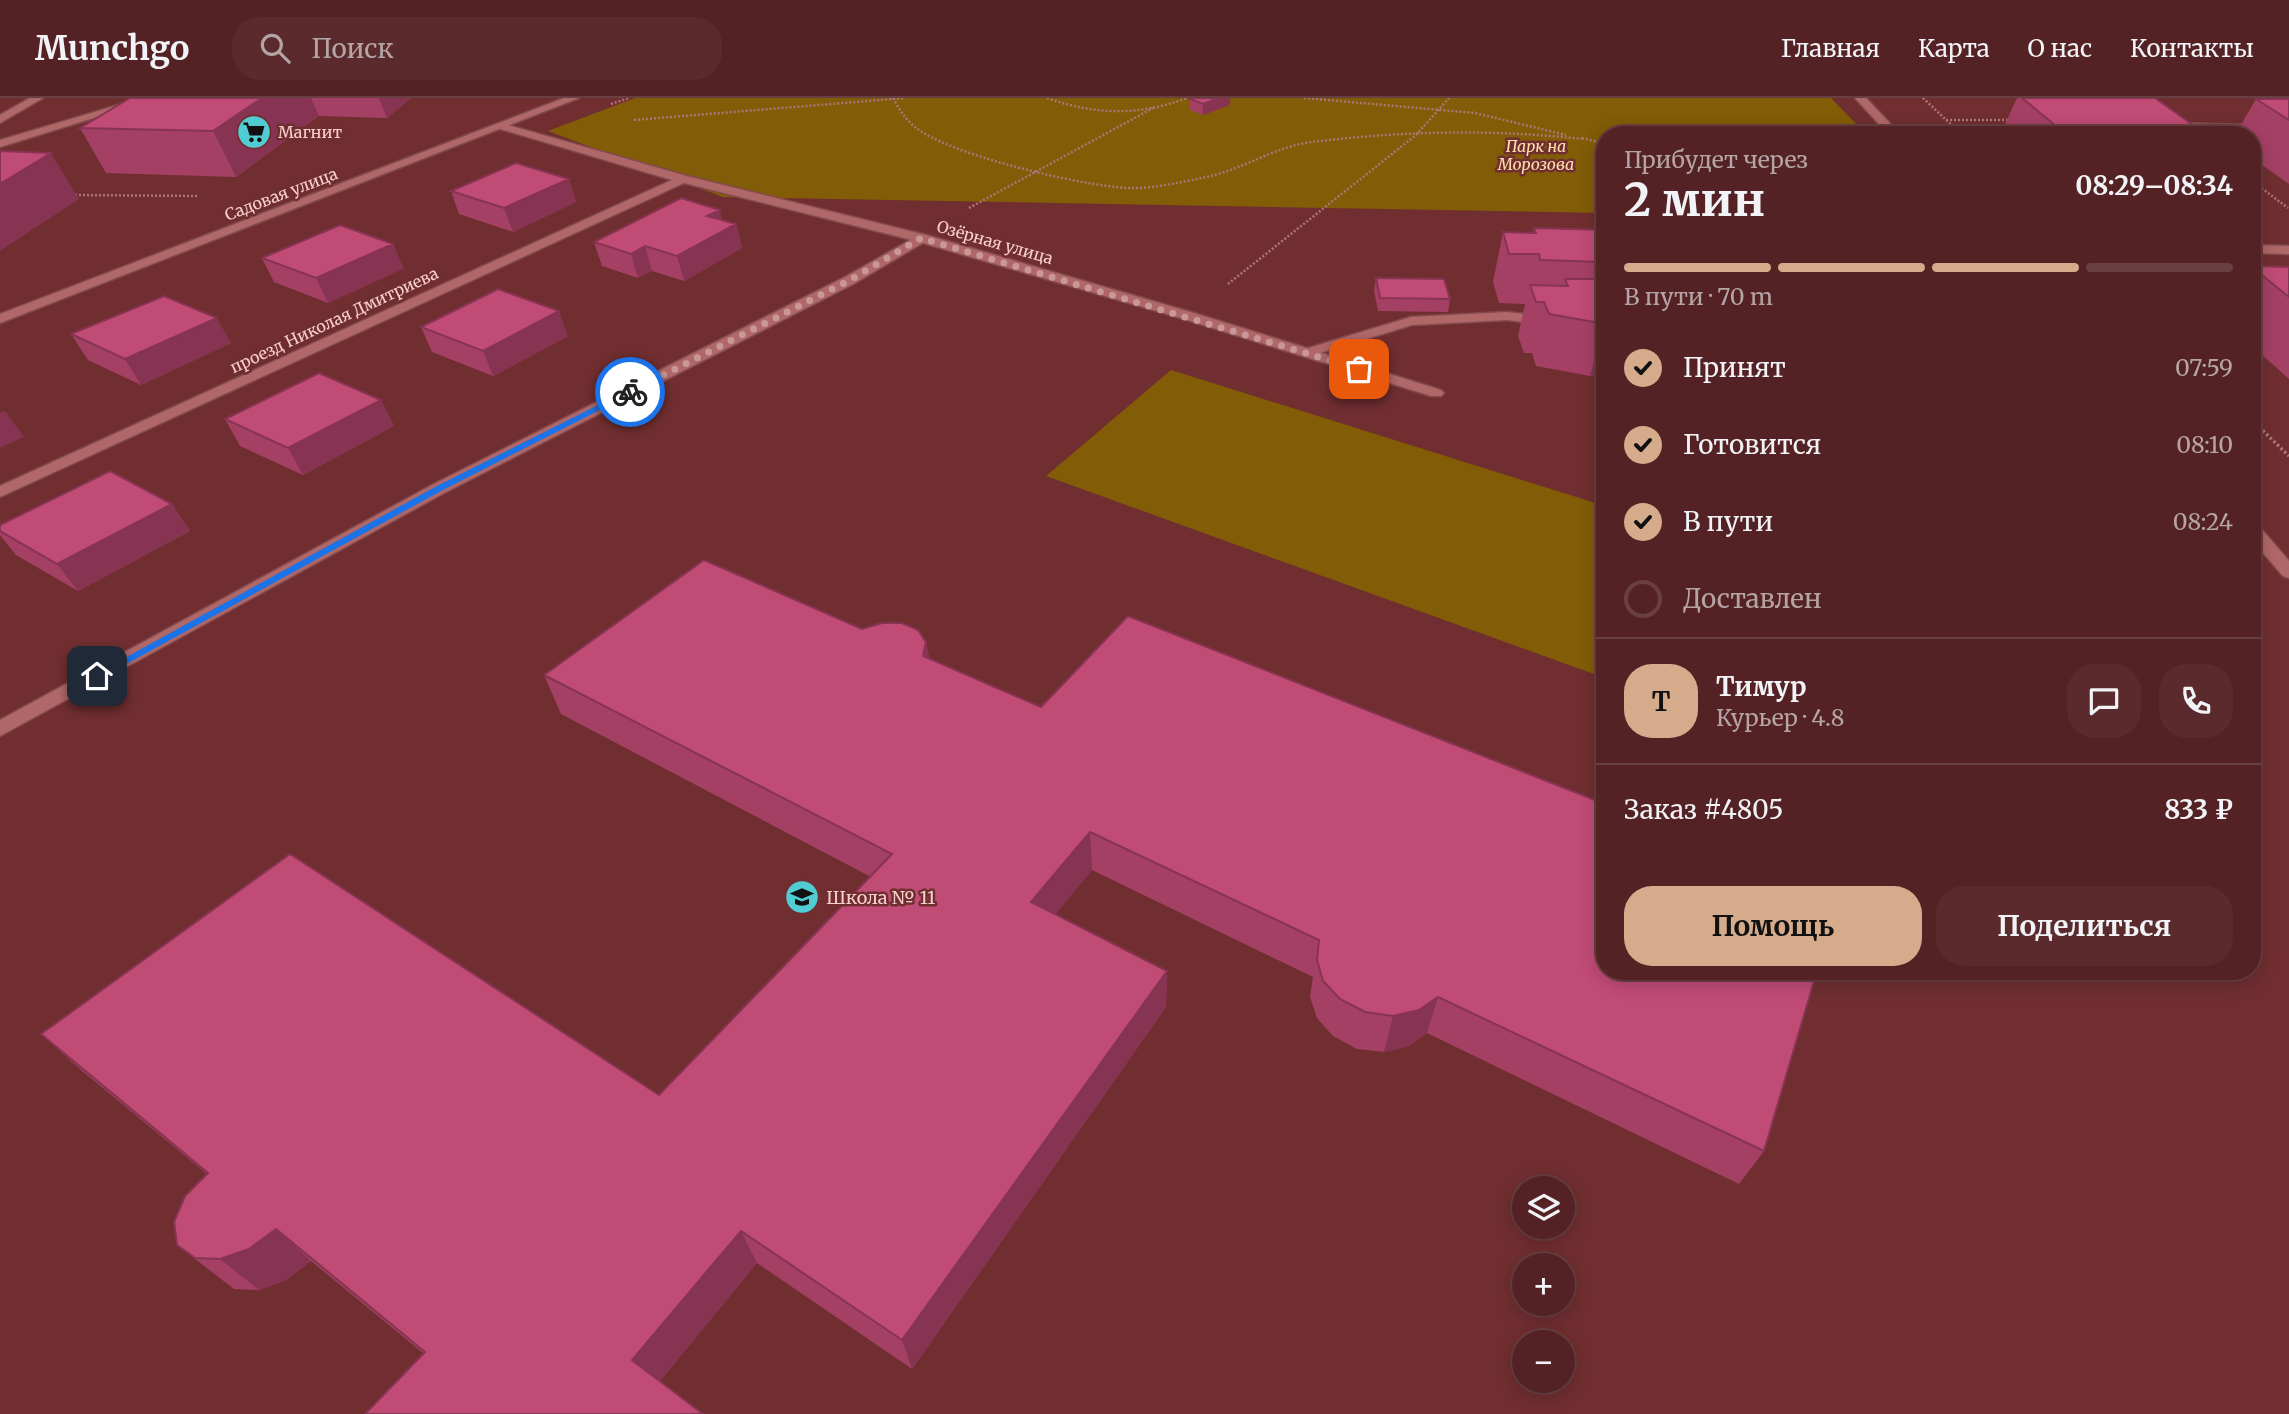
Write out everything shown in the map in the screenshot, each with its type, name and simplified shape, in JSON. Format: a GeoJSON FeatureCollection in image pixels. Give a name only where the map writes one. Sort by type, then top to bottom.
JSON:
{"type":"FeatureCollection","features":[{"type":"Feature","properties":{"kind":"street"},"geometry":{"type":"LineString","coordinates":[[0,120],[38,98]]}},
{"type":"Feature","properties":{"kind":"street"},"geometry":{"type":"LineString","coordinates":[[0,145],[153,98]]}},
{"type":"Feature","properties":{"kind":"street","name":"Садовая улица"},"geometry":{"type":"LineString","coordinates":[[0,319],[574,98]]}},
{"type":"Feature","properties":{"kind":"street"},"geometry":{"type":"LineString","coordinates":[[1860,98],[1887,126]]}},
{"type":"Feature","properties":{"kind":"street"},"geometry":{"type":"LineString","coordinates":[[2165,126],[2162,124],[2213,126]]}},
{"type":"Feature","properties":{"kind":"street","name":"Озёрная улица"},"geometry":{"type":"LineString","coordinates":[[501,126],[683,179],[917,238],[1189,316],[1436,393]]}},
{"type":"Feature","properties":{"kind":"street"},"geometry":{"type":"LineString","coordinates":[[2261,128],[2289,129]]}},
{"type":"Feature","properties":{"kind":"street","name":"проезд Николая Дмитриева"},"geometry":{"type":"LineString","coordinates":[[0,492],[683,179]]}},
{"type":"Feature","properties":{"kind":"street"},"geometry":{"type":"LineString","coordinates":[[0,729],[438,489],[850,280],[917,238]]}},
{"type":"Feature","properties":{"kind":"street"},"geometry":{"type":"LineString","coordinates":[[2261,249],[2289,250]]}},
{"type":"Feature","properties":{"kind":"street"},"geometry":{"type":"LineString","coordinates":[[1307,353],[1411,321],[1507,316],[1596,327]]}},
{"type":"Feature","properties":{"kind":"street"},"geometry":{"type":"LineString","coordinates":[[2261,539],[2289,572]]}},
{"type":"Feature","properties":{"kind":"path"},"geometry":{"type":"LineString","coordinates":[[604,107],[629,98]]}},
{"type":"Feature","properties":{"kind":"path"},"geometry":{"type":"LineString","coordinates":[[624,121],[905,98]]}},
{"type":"Feature","properties":{"kind":"path"},"geometry":{"type":"LineString","coordinates":[[1047,98],[1069,106],[1098,111],[1153,108]]}},
{"type":"Feature","properties":{"kind":"path"},"geometry":{"type":"LineString","coordinates":[[917,238],[1153,108],[1186,98]]}},
{"type":"Feature","properties":{"kind":"path"},"geometry":{"type":"LineString","coordinates":[[1304,98],[1475,113],[1596,142]]}},
{"type":"Feature","properties":{"kind":"path"},"geometry":{"type":"LineString","coordinates":[[1189,316],[1306,220],[1416,135],[1449,98]]}},
{"type":"Feature","properties":{"kind":"path"},"geometry":{"type":"LineString","coordinates":[[1923,98],[1952,126]]}},
{"type":"Feature","properties":{"kind":"path"},"geometry":{"type":"LineString","coordinates":[[893,99],[903,116],[917,129],[951,148],[1087,184],[1130,188],[1208,177],[1308,142],[1416,135],[1537,134],[1582,139]]}},
{"type":"Feature","properties":{"kind":"path"},"geometry":{"type":"LineString","coordinates":[[1946,120],[2013,120]]}},
{"type":"Feature","properties":{"kind":"path"},"geometry":{"type":"LineString","coordinates":[[2261,188],[2289,209]]}},
{"type":"Feature","properties":{"kind":"path"},"geometry":{"type":"LineString","coordinates":[[69,195],[207,196]]}},
{"type":"Feature","properties":{"kind":"path"},"geometry":{"type":"LineString","coordinates":[[2261,429],[2289,456]]}},
{"type":"Feature","properties":{"kind":"green space","name":"Парк на Морозова"},"geometry":{"type":"Polygon","coordinates":[[[635,98],[1831,98],[1858,126],[1596,126],[1596,213],[723,197],[548,131],[635,98]]]}},
{"type":"Feature","properties":{"kind":"green space"},"geometry":{"type":"Polygon","coordinates":[[[1171,370],[1596,503],[1596,675],[1046,476],[1171,370]]]}},
{"type":"Feature","properties":{"kind":"building"},"geometry":{"type":"Polygon","coordinates":[[[130,98],[262,98],[213,131],[80,128],[130,98]]]}},
{"type":"Feature","properties":{"kind":"building"},"geometry":{"type":"Polygon","coordinates":[[[1219,98],[1203,104],[1190,99],[1219,98]]]}},
{"type":"Feature","properties":{"kind":"building"},"geometry":{"type":"Polygon","coordinates":[[[2022,98],[2155,98],[2194,126],[2056,126],[2022,98]]]}},
{"type":"Feature","properties":{"kind":"building"},"geometry":{"type":"Polygon","coordinates":[[[2256,99],[2289,99],[2289,120],[2256,99]]]}},
{"type":"Feature","properties":{"kind":"building"},"geometry":{"type":"Polygon","coordinates":[[[0,151],[51,153],[0,184],[0,151]]]}},
{"type":"Feature","properties":{"kind":"building"},"geometry":{"type":"Polygon","coordinates":[[[516,163],[569,179],[504,208],[451,191],[516,163]]]}},
{"type":"Feature","properties":{"kind":"building"},"geometry":{"type":"Polygon","coordinates":[[[681,198],[720,210],[707,216],[736,224],[677,256],[645,246],[631,254],[594,242],[681,198]]]}},
{"type":"Feature","properties":{"kind":"building"},"geometry":{"type":"Polygon","coordinates":[[[340,225],[393,244],[316,278],[262,258],[340,225]]]}},
{"type":"Feature","properties":{"kind":"building"},"geometry":{"type":"Polygon","coordinates":[[[1534,228],[1596,230],[1596,262],[1540,260],[1539,254],[1509,254],[1503,232],[1536,233],[1534,228]]]}},
{"type":"Feature","properties":{"kind":"building"},"geometry":{"type":"Polygon","coordinates":[[[2261,266],[2289,267],[2289,297],[2261,274],[2261,266]]]}},
{"type":"Feature","properties":{"kind":"building"},"geometry":{"type":"Polygon","coordinates":[[[1376,278],[1444,279],[1450,299],[1380,298],[1376,278]]]}},
{"type":"Feature","properties":{"kind":"building"},"geometry":{"type":"Polygon","coordinates":[[[1565,279],[1596,279],[1596,322],[1549,314],[1544,302],[1536,302],[1530,285],[1568,286],[1565,279]]]}},
{"type":"Feature","properties":{"kind":"building"},"geometry":{"type":"Polygon","coordinates":[[[498,289],[559,311],[483,351],[421,327],[498,289]]]}},
{"type":"Feature","properties":{"kind":"building"},"geometry":{"type":"Polygon","coordinates":[[[164,296],[217,318],[125,359],[71,334],[164,296]]]}},
{"type":"Feature","properties":{"kind":"building"},"geometry":{"type":"Polygon","coordinates":[[[319,373],[381,400],[288,448],[225,419],[319,373]]]}},
{"type":"Feature","properties":{"kind":"building"},"geometry":{"type":"Polygon","coordinates":[[[110,471],[172,504],[57,564],[0,531],[0,525],[110,471]]]}},
{"type":"Feature","properties":{"kind":"building"},"geometry":{"type":"Polygon","coordinates":[[[704,560],[862,629],[882,623],[902,623],[918,630],[926,642],[923,656],[1041,707],[1128,616],[1596,800],[1596,980],[1814,980],[1764,1151],[1438,997],[1419,1010],[1393,1016],[1365,1012],[1340,999],[1323,981],[1317,960],[1319,940],[1090,832],[1031,902],[1167,971],[902,1340],[741,1231],[632,1360],[703,1414],[365,1414],[425,1352],[276,1229],[249,1249],[220,1259],[195,1258],[177,1245],[174,1222],[185,1196],[208,1173],[41,1034],[290,854],[659,1095],[892,854],[544,675],[704,560]]]}},
{"type":"Feature","properties":{"kind":"way so far"},"geometry":{"type":"LineString","coordinates":[[630,392],[850,280],[921,238],[1359,369]]}},
{"type":"Feature","properties":{"kind":"place","name":"Магнит"},"geometry":{"type":"Point","coordinates":[254,132]}},
{"type":"Feature","properties":{"kind":"place","name":"Школа № 11"},"geometry":{"type":"Point","coordinates":[802,897]}},
{"type":"Feature","properties":{"kind":"route"},"geometry":{"type":"LineString","coordinates":[[97,676],[438,489],[630,392]]}}]}
